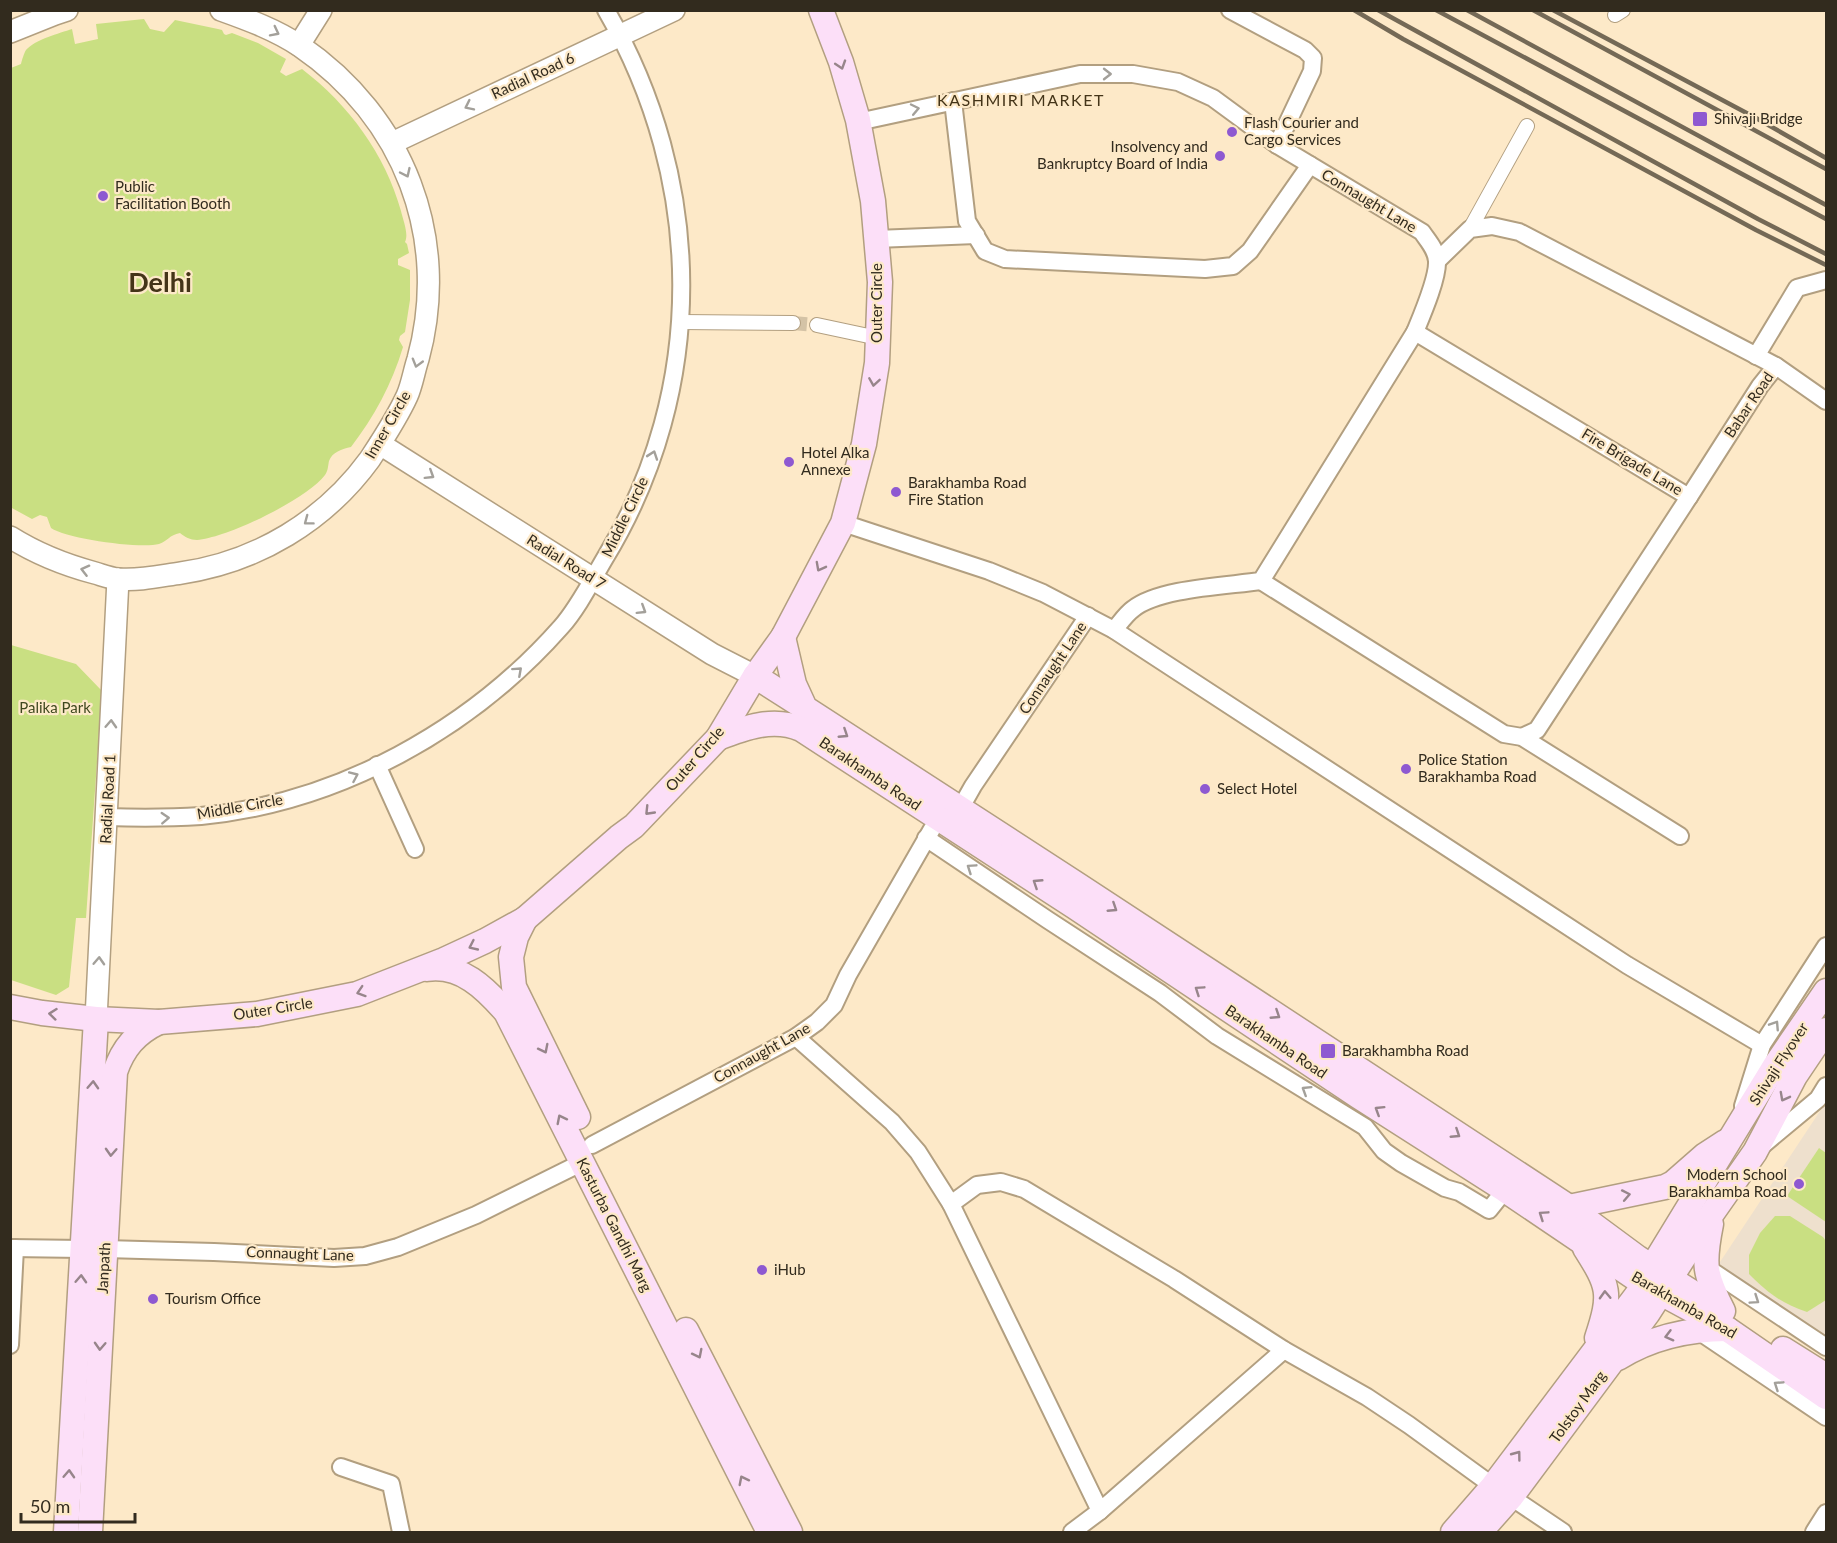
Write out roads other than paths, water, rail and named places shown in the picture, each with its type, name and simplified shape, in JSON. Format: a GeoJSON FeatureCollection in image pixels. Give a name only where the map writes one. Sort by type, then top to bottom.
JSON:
{"type":"FeatureCollection","features":[{"type":"Feature","properties":{"kind":"main road","name":"Outer Circle"},"geometry":{"type":"LineString","coordinates":[[10,1007],[96,1019],[159,1022],[267,1012],[357,994],[475,945],[525,919],[634,826],[718,738],[755,676],[783,637],[843,523],[864,444],[877,363],[880,282],[873,201],[858,122],[841,62],[820,10]]}},
{"type":"Feature","properties":{"kind":"main road"},"geometry":{"type":"LineString","coordinates":[[783,637],[794,684],[805,708]]}},
{"type":"Feature","properties":{"kind":"main road","name":"Barakhamba Road"},"geometry":{"type":"LineString","coordinates":[[755,676],[1569,1207],[1657,1281]]}},
{"type":"Feature","properties":{"kind":"main road","name":"Barakhamba Road"},"geometry":{"type":"LineString","coordinates":[[718,738],[742,729],[777,723],[794,726],[814,737],[932,829],[1117,935],[1348,1090],[1581,1241],[1827,1376]]}},
{"type":"Feature","properties":{"kind":"main road","name":"Kasturba Gandhi Marg"},"geometry":{"type":"LineString","coordinates":[[525,919],[516,937],[511,957],[514,987],[588,1154],[769,1533]]}},
{"type":"Feature","properties":{"kind":"main road","name":"Kasturba Gandhi Marg"},"geometry":{"type":"LineString","coordinates":[[416,971],[446,968],[460,973],[473,980],[506,1012],[641,1243],[790,1533]]}},
{"type":"Feature","properties":{"kind":"main road","name":"Shivaji Flyover"},"geometry":{"type":"LineString","coordinates":[[1657,1281],[1732,1138],[1776,1064],[1827,991]]}},
{"type":"Feature","properties":{"kind":"main road","name":"Janpath"},"geometry":{"type":"LineString","coordinates":[[90,1533],[96,1019]]}},
{"type":"Feature","properties":{"kind":"main road","name":"Janpath"},"geometry":{"type":"LineString","coordinates":[[66,1533],[94,1249],[116,1072],[124,1051],[131,1041],[139,1033],[159,1022]]}},
{"type":"Feature","properties":{"kind":"main road","name":"Shivaji Flyover"},"geometry":{"type":"LineString","coordinates":[[1657,1281],[1713,1212],[1755,1152],[1795,1076],[1827,1030]]}},
{"type":"Feature","properties":{"kind":"main road"},"geometry":{"type":"LineString","coordinates":[[1569,1207],[1668,1185],[1705,1155],[1732,1138]]}},
{"type":"Feature","properties":{"kind":"main road"},"geometry":{"type":"LineString","coordinates":[[1581,1241],[1601,1274],[1606,1291],[1602,1357],[1725,1320],[1710,1286],[1706,1267],[1705,1254],[1713,1212]]}},
{"type":"Feature","properties":{"kind":"main road","name":"Tolstoy Marg"},"geometry":{"type":"LineString","coordinates":[[1480,1533],[1502,1492],[1657,1281]]}},
{"type":"Feature","properties":{"kind":"main road","name":"Barakhamba Road"},"geometry":{"type":"LineString","coordinates":[[1725,1320],[1827,1397]]}},
{"type":"Feature","properties":{"kind":"main road","name":"Tolstoy Marg"},"geometry":{"type":"LineString","coordinates":[[1453,1533],[1502,1492]]}},
{"type":"Feature","properties":{"kind":"street"},"geometry":{"type":"LineString","coordinates":[[10,32],[67,10]]}},
{"type":"Feature","properties":{"kind":"street","name":"Inner Circle"},"geometry":{"type":"LineString","coordinates":[[10,537],[32,551],[75,568],[118,579],[145,578],[207,569],[247,556],[294,531],[326,508],[356,478],[380,444],[408,395],[426,328],[429,277],[423,226],[411,184],[392,143],[351,89],[299,45],[264,27],[221,10]]}},
{"type":"Feature","properties":{"kind":"street"},"geometry":{"type":"LineString","coordinates":[[299,45],[321,10]]}},
{"type":"Feature","properties":{"kind":"street","name":"Middle Circle"},"geometry":{"type":"LineString","coordinates":[[107,817],[190,816],[248,808],[294,797],[339,782],[377,765],[424,741],[500,688],[564,624],[593,579],[622,531],[638,495],[655,451],[668,405],[677,358],[682,264],[678,216],[657,123],[641,79],[606,10]]}},
{"type":"Feature","properties":{"kind":"street","name":"Radial Road 6"},"geometry":{"type":"LineString","coordinates":[[392,143],[674,10]]}},
{"type":"Feature","properties":{"kind":"street"},"geometry":{"type":"LineString","coordinates":[[1230,10],[1305,50],[1313,58],[1312,71],[1277,145]]}},
{"type":"Feature","properties":{"kind":"street","name":"Connaught Lane"},"geometry":{"type":"LineString","coordinates":[[858,122],[1080,74],[1133,74],[1178,82],[1213,98],[1277,145],[1422,232],[1433,246],[1437,261]]}},
{"type":"Feature","properties":{"kind":"street"},"geometry":{"type":"LineString","coordinates":[[953,101],[967,221],[985,251],[1005,259],[1205,268],[1233,266],[1250,251],[1310,165]]}},
{"type":"Feature","properties":{"kind":"street"},"geometry":{"type":"LineString","coordinates":[[1261,581],[1415,332],[1431,291],[1437,261],[1470,229],[1527,126]]}},
{"type":"Feature","properties":{"kind":"street"},"geometry":{"type":"LineString","coordinates":[[1470,229],[1492,226],[1519,232],[1776,366]]}},
{"type":"Feature","properties":{"kind":"street"},"geometry":{"type":"LineString","coordinates":[[876,239],[976,235]]}},
{"type":"Feature","properties":{"kind":"street"},"geometry":{"type":"LineString","coordinates":[[1756,356],[1797,288],[1827,280]]}},
{"type":"Feature","properties":{"kind":"street"},"geometry":{"type":"LineString","coordinates":[[680,322],[793,323]]}},
{"type":"Feature","properties":{"kind":"street"},"geometry":{"type":"LineString","coordinates":[[817,325],[878,338]]}},
{"type":"Feature","properties":{"kind":"street","name":"Fire Brigade Lane"},"geometry":{"type":"LineString","coordinates":[[1415,332],[1689,496],[1537,730],[1522,737]]}},
{"type":"Feature","properties":{"kind":"street","name":"Babar Road"},"geometry":{"type":"LineString","coordinates":[[1689,496],[1760,386],[1776,366],[1827,401]]}},
{"type":"Feature","properties":{"kind":"street","name":"Radial Road 7"},"geometry":{"type":"LineString","coordinates":[[380,444],[712,654],[755,676]]}},
{"type":"Feature","properties":{"kind":"street"},"geometry":{"type":"LineString","coordinates":[[843,523],[989,571],[1043,593],[1114,630],[1627,965],[1762,1045]]}},
{"type":"Feature","properties":{"kind":"street","name":"Radial Road 1"},"geometry":{"type":"LineString","coordinates":[[96,1019],[118,579]]}},
{"type":"Feature","properties":{"kind":"street"},"geometry":{"type":"LineString","coordinates":[[1114,630],[1132,609],[1148,600],[1172,593],[1261,581],[1504,734],[1522,737],[1680,836]]}},
{"type":"Feature","properties":{"kind":"street","name":"Connaught Lane"},"geometry":{"type":"LineString","coordinates":[[960,809],[973,786],[1088,616]]}},
{"type":"Feature","properties":{"kind":"street"},"geometry":{"type":"LineString","coordinates":[[377,765],[416,849]]}},
{"type":"Feature","properties":{"kind":"street"},"geometry":{"type":"LineString","coordinates":[[932,829],[1104,957],[1160,993],[1217,1036],[1365,1127],[1384,1151],[1401,1163],[1490,1210],[1505,1190]]}},
{"type":"Feature","properties":{"kind":"street","name":"Connaught Lane"},"geometry":{"type":"LineString","coordinates":[[13,1248],[214,1251],[334,1258],[365,1256],[398,1247],[476,1215],[796,1037],[817,1022],[834,1005],[848,975],[932,829]]}},
{"type":"Feature","properties":{"kind":"street"},"geometry":{"type":"LineString","coordinates":[[1104,957],[1117,935]]}},
{"type":"Feature","properties":{"kind":"street"},"geometry":{"type":"LineString","coordinates":[[1732,1138],[1762,1045],[1827,946]]}},
{"type":"Feature","properties":{"kind":"street"},"geometry":{"type":"LineString","coordinates":[[796,1037],[892,1122],[918,1152],[951,1204],[1100,1511]]}},
{"type":"Feature","properties":{"kind":"street"},"geometry":{"type":"LineString","coordinates":[[1755,1152],[1818,1099],[1827,1086]]}},
{"type":"Feature","properties":{"kind":"street"},"geometry":{"type":"LineString","coordinates":[[951,1204],[977,1185],[1001,1182],[1024,1188],[1174,1279],[1284,1350],[1367,1397],[1563,1533]]}},
{"type":"Feature","properties":{"kind":"street"},"geometry":{"type":"LineString","coordinates":[[10,1345],[13,1248]]}},
{"type":"Feature","properties":{"kind":"street"},"geometry":{"type":"LineString","coordinates":[[1706,1267],[1827,1347]]}},
{"type":"Feature","properties":{"kind":"street"},"geometry":{"type":"LineString","coordinates":[[1697,1330],[1827,1417]]}},
{"type":"Feature","properties":{"kind":"street"},"geometry":{"type":"LineString","coordinates":[[1072,1533],[1284,1350]]}},
{"type":"Feature","properties":{"kind":"street"},"geometry":{"type":"LineString","coordinates":[[341,1467],[391,1484],[401,1533]]}},
{"type":"Feature","properties":{"kind":"street"},"geometry":{"type":"LineString","coordinates":[[1814,1533],[1827,1513]]}},
{"type":"Feature","properties":{"kind":"tunnel"},"geometry":{"type":"LineString","coordinates":[[793,323],[817,325]]}},
{"type":"Feature","properties":{"kind":"railway"},"geometry":{"type":"LineString","coordinates":[[1354,10],[1403,39],[1756,230],[1826,265]]}},
{"type":"Feature","properties":{"kind":"railway"},"geometry":{"type":"LineString","coordinates":[[1378,10],[1826,254]]}},
{"type":"Feature","properties":{"kind":"railway"},"geometry":{"type":"LineString","coordinates":[[1436,10],[1826,219]]}},
{"type":"Feature","properties":{"kind":"railway"},"geometry":{"type":"LineString","coordinates":[[1467,10],[1826,205]]}},
{"type":"Feature","properties":{"kind":"railway"},"geometry":{"type":"LineString","coordinates":[[1533,10],[1826,169]]}},
{"type":"Feature","properties":{"kind":"railway"},"geometry":{"type":"LineString","coordinates":[[1553,10],[1756,118],[1826,158]]}},
{"type":"Feature","properties":{"kind":"place","name":"Shivaji Bridge"},"geometry":{"type":"Point","coordinates":[1700,119]}},
{"type":"Feature","properties":{"kind":"place","name":"Flash Courier and Cargo Services"},"geometry":{"type":"Point","coordinates":[1232,132]}},
{"type":"Feature","properties":{"kind":"place","name":"Insolvency and Bankruptcy Board of India"},"geometry":{"type":"Point","coordinates":[1220,156]}},
{"type":"Feature","properties":{"kind":"place","name":"Public Facilitation Booth"},"geometry":{"type":"Point","coordinates":[103,196]}},
{"type":"Feature","properties":{"kind":"place","name":"Hotel Alka Annexe"},"geometry":{"type":"Point","coordinates":[789,462]}},
{"type":"Feature","properties":{"kind":"place","name":"Barakhamba Road Fire Station"},"geometry":{"type":"Point","coordinates":[896,492]}},
{"type":"Feature","properties":{"kind":"place","name":"Police Station Barakhamba Road"},"geometry":{"type":"Point","coordinates":[1406,769]}},
{"type":"Feature","properties":{"kind":"place","name":"Select Hotel"},"geometry":{"type":"Point","coordinates":[1205,789]}},
{"type":"Feature","properties":{"kind":"place","name":"Barakhambha Road"},"geometry":{"type":"Point","coordinates":[1328,1051]}},
{"type":"Feature","properties":{"kind":"place","name":"Modern School Barakhamba Road"},"geometry":{"type":"Point","coordinates":[1799,1184]}},
{"type":"Feature","properties":{"kind":"place","name":"iHub"},"geometry":{"type":"Point","coordinates":[762,1270]}},
{"type":"Feature","properties":{"kind":"place","name":"Tourism Office"},"geometry":{"type":"Point","coordinates":[153,1299]}},
{"type":"Feature","properties":{"kind":"district","name":"KASHMIRI MARKET"},"geometry":{"type":"Point","coordinates":[1021,100]}},
{"type":"Feature","properties":{"kind":"district","name":"Delhi"},"geometry":{"type":"Point","coordinates":[160,283]}},
{"type":"Feature","properties":{"kind":"park label","name":"Palika Park"},"geometry":{"type":"Point","coordinates":[55,708]}}]}
